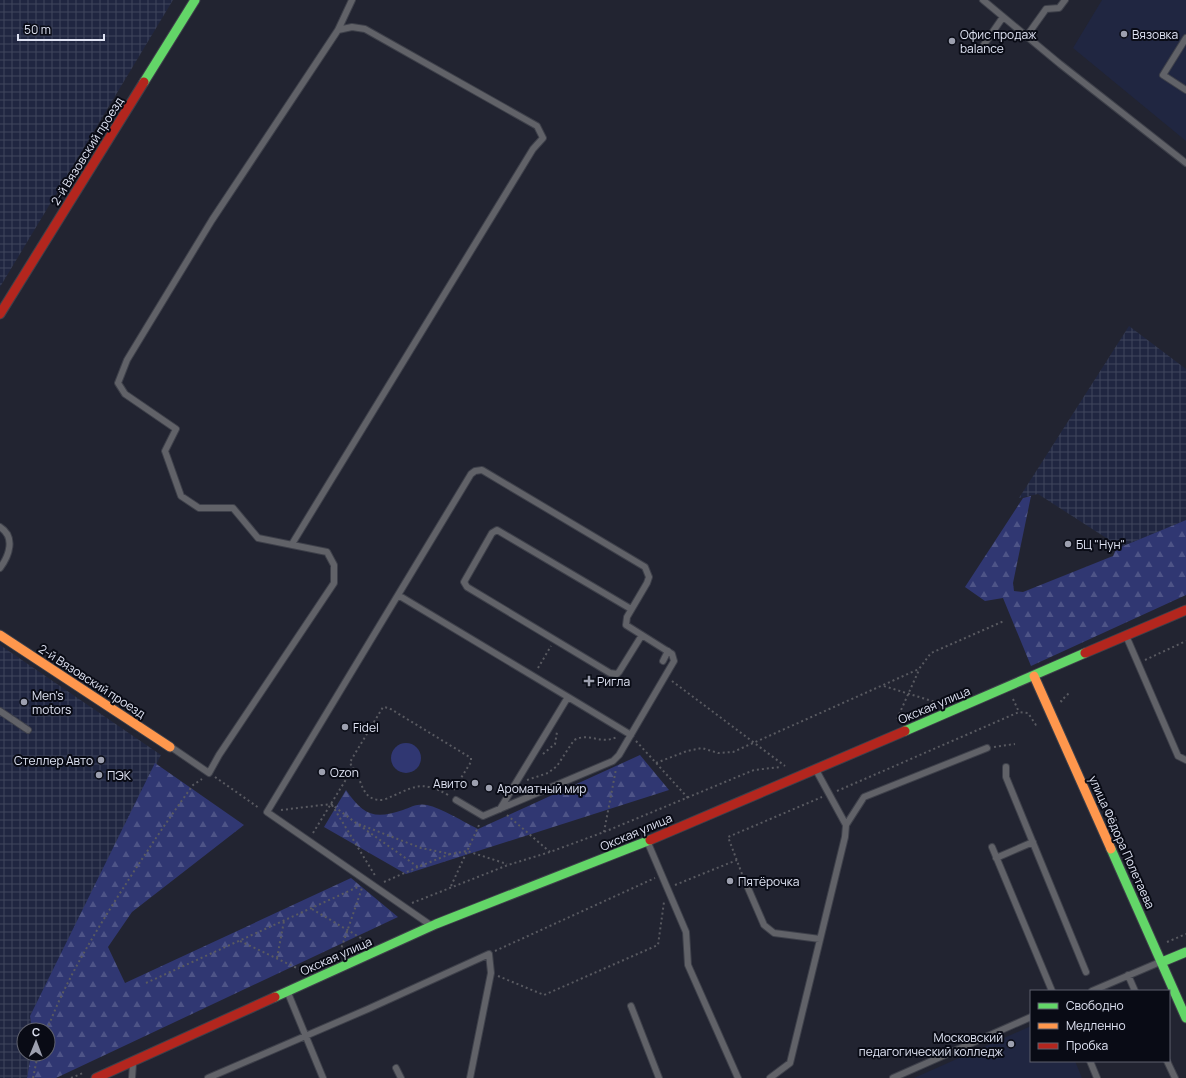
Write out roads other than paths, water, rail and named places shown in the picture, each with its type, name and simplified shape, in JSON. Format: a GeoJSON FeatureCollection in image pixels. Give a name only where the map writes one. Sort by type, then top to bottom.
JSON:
{"type":"FeatureCollection","features":[{"type":"Feature","properties":{"kind":"main road","name":"2-й Вязовский проезд"},"geometry":{"type":"LineString","coordinates":[[0,314],[195,0]]}},
{"type":"Feature","properties":{"kind":"main road","name":"Окская улица"},"geometry":{"type":"LineString","coordinates":[[96,1078],[432,926],[647,841],[1186,610]]}},
{"type":"Feature","properties":{"kind":"main road","name":"2-й Вязовский проезд"},"geometry":{"type":"LineString","coordinates":[[0,634],[170,747]]}},
{"type":"Feature","properties":{"kind":"main road","name":"улица Фёдора Полетаева"},"geometry":{"type":"LineString","coordinates":[[1034,676],[1186,1018]]}},
{"type":"Feature","properties":{"kind":"main road"},"geometry":{"type":"LineString","coordinates":[[1162,962],[1186,952]]}},
{"type":"Feature","properties":{"kind":"lane"},"geometry":{"type":"LineString","coordinates":[[170,747],[209,773],[219,755],[334,583],[334,565],[327,552],[258,538],[233,508],[199,508],[181,496],[165,451],[176,429],[125,394],[118,383],[127,360],[212,220],[338,30],[352,0]]}},
{"type":"Feature","properties":{"kind":"lane"},"geometry":{"type":"LineString","coordinates":[[984,0],[1026,37],[1186,163]]}},
{"type":"Feature","properties":{"kind":"lane"},"geometry":{"type":"LineString","coordinates":[[1026,37],[1046,9],[1059,8],[1065,0]]}},
{"type":"Feature","properties":{"kind":"lane"},"geometry":{"type":"LineString","coordinates":[[981,49],[1003,17]]}},
{"type":"Feature","properties":{"kind":"lane"},"geometry":{"type":"LineString","coordinates":[[292,544],[532,149],[543,138],[537,126],[364,29],[352,27],[338,30]]}},
{"type":"Feature","properties":{"kind":"lane"},"geometry":{"type":"LineString","coordinates":[[1186,38],[1163,75],[1186,90]]}},
{"type":"Feature","properties":{"kind":"lane"},"geometry":{"type":"LineString","coordinates":[[432,926],[267,812],[471,474],[475,471],[482,470],[645,567],[649,578],[627,617],[626,625],[668,651],[672,654],[674,661],[629,734],[619,755],[609,764],[483,816],[456,800]]}},
{"type":"Feature","properties":{"kind":"lane"},"geometry":{"type":"LineString","coordinates":[[0,527],[8,535],[10,548],[8,558],[0,568]]}},
{"type":"Feature","properties":{"kind":"lane"},"geometry":{"type":"LineString","coordinates":[[632,609],[497,530],[492,533],[464,582],[467,587],[610,673],[617,674],[620,672],[642,635]]}},
{"type":"Feature","properties":{"kind":"lane"},"geometry":{"type":"LineString","coordinates":[[398,595],[629,734]]}},
{"type":"Feature","properties":{"kind":"lane"},"geometry":{"type":"LineString","coordinates":[[1126,636],[1178,756],[1186,760]]}},
{"type":"Feature","properties":{"kind":"lane"},"geometry":{"type":"LineString","coordinates":[[663,660],[668,651]]}},
{"type":"Feature","properties":{"kind":"lane"},"geometry":{"type":"LineString","coordinates":[[1031,666],[1034,676]]}},
{"type":"Feature","properties":{"kind":"lane"},"geometry":{"type":"LineString","coordinates":[[500,809],[568,697]]}},
{"type":"Feature","properties":{"kind":"lane"},"geometry":{"type":"LineString","coordinates":[[0,711],[28,730]]}},
{"type":"Feature","properties":{"kind":"lane"},"geometry":{"type":"LineString","coordinates":[[770,1078],[790,1063],[845,837],[846,825],[864,797],[987,748]]}},
{"type":"Feature","properties":{"kind":"lane"},"geometry":{"type":"LineString","coordinates":[[1006,767],[1006,777],[1086,972]]}},
{"type":"Feature","properties":{"kind":"lane"},"geometry":{"type":"LineString","coordinates":[[816,769],[846,825]]}},
{"type":"Feature","properties":{"kind":"lane"},"geometry":{"type":"LineString","coordinates":[[647,841],[686,932],[688,965],[738,1078]]}},
{"type":"Feature","properties":{"kind":"lane"},"geometry":{"type":"LineString","coordinates":[[996,858],[1033,842]]}},
{"type":"Feature","properties":{"kind":"lane"},"geometry":{"type":"LineString","coordinates":[[992,847],[1052,990]]}},
{"type":"Feature","properties":{"kind":"lane"},"geometry":{"type":"LineString","coordinates":[[745,881],[764,925],[774,932],[820,939]]}},
{"type":"Feature","properties":{"kind":"lane"},"geometry":{"type":"LineString","coordinates":[[208,1078],[489,954],[491,973],[470,1078]]}},
{"type":"Feature","properties":{"kind":"lane"},"geometry":{"type":"LineString","coordinates":[[1094,990],[1162,962]]}},
{"type":"Feature","properties":{"kind":"lane"},"geometry":{"type":"LineString","coordinates":[[1128,975],[1135,990]]}},
{"type":"Feature","properties":{"kind":"lane"},"geometry":{"type":"LineString","coordinates":[[287,992],[323,1078]]}},
{"type":"Feature","properties":{"kind":"lane"},"geometry":{"type":"LineString","coordinates":[[631,1006],[659,1078]]}},
{"type":"Feature","properties":{"kind":"lane"},"geometry":{"type":"LineString","coordinates":[[893,1078],[1030,1017]]}},
{"type":"Feature","properties":{"kind":"lane"},"geometry":{"type":"LineString","coordinates":[[132,1078],[133,1061]]}},
{"type":"Feature","properties":{"kind":"lane"},"geometry":{"type":"LineString","coordinates":[[1090,1062],[1097,1078]]}},
{"type":"Feature","properties":{"kind":"lane"},"geometry":{"type":"LineString","coordinates":[[1167,1062],[1175,1078]]}},
{"type":"Feature","properties":{"kind":"lane"},"geometry":{"type":"LineString","coordinates":[[396,1068],[401,1078]]}},
{"type":"Feature","properties":{"kind":"place","name":"Вязовка"},"geometry":{"type":"Point","coordinates":[1124,34]}},
{"type":"Feature","properties":{"kind":"place","name":"Офис продаж balance"},"geometry":{"type":"Point","coordinates":[952,41]}},
{"type":"Feature","properties":{"kind":"place","name":"БЦ \"Нун\""},"geometry":{"type":"Point","coordinates":[1068,544]}},
{"type":"Feature","properties":{"kind":"place","name":"Ригла"},"geometry":{"type":"Point","coordinates":[589,681]}},
{"type":"Feature","properties":{"kind":"place","name":"Men's motors"},"geometry":{"type":"Point","coordinates":[24,702]}},
{"type":"Feature","properties":{"kind":"place","name":"Fidel"},"geometry":{"type":"Point","coordinates":[345,727]}},
{"type":"Feature","properties":{"kind":"place","name":"Стеллер Авто"},"geometry":{"type":"Point","coordinates":[101,760]}},
{"type":"Feature","properties":{"kind":"place","name":"Ozon"},"geometry":{"type":"Point","coordinates":[322,772]}},
{"type":"Feature","properties":{"kind":"place","name":"ПЭК"},"geometry":{"type":"Point","coordinates":[99,775]}},
{"type":"Feature","properties":{"kind":"place","name":"Авито"},"geometry":{"type":"Point","coordinates":[475,783]}},
{"type":"Feature","properties":{"kind":"place","name":"Ароматный мир"},"geometry":{"type":"Point","coordinates":[489,788]}},
{"type":"Feature","properties":{"kind":"place","name":"Пятёрочка"},"geometry":{"type":"Point","coordinates":[730,881]}},
{"type":"Feature","properties":{"kind":"place","name":"Московский педагогический колледж"},"geometry":{"type":"Point","coordinates":[1011,1044]}}]}
